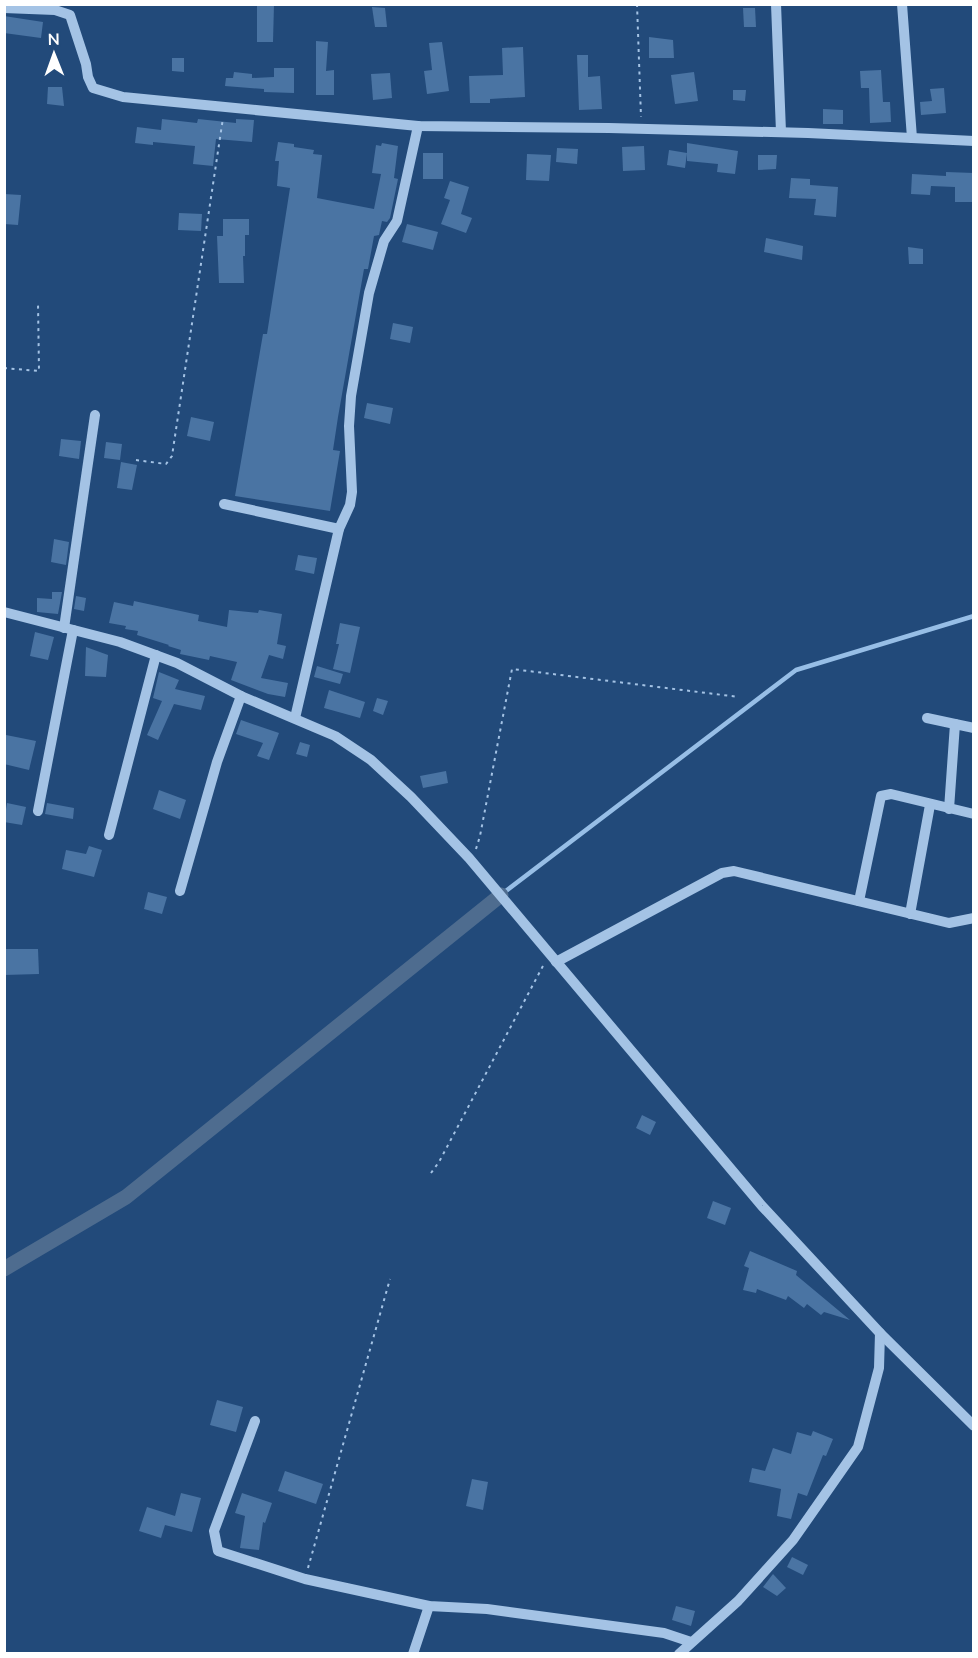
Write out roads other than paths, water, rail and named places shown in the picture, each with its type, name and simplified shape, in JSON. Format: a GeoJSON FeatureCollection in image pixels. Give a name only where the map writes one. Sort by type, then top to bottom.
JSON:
{"type":"FeatureCollection","features":[{"type":"Feature","properties":{"kind":"street"},"geometry":{"type":"LineString","coordinates":[[776,4],[781,132]]}},
{"type":"Feature","properties":{"kind":"street"},"geometry":{"type":"LineString","coordinates":[[902,4],[912,138]]}},
{"type":"Feature","properties":{"kind":"street"},"geometry":{"type":"LineString","coordinates":[[4,8],[55,10],[70,15],[93,88],[123,97],[418,126],[641,128],[974,141]]}},
{"type":"Feature","properties":{"kind":"street"},"geometry":{"type":"LineString","coordinates":[[295,718],[339,529],[350,505],[352,492],[349,426],[351,396],[369,293],[384,241],[397,221],[418,126]]}},
{"type":"Feature","properties":{"kind":"street"},"geometry":{"type":"LineString","coordinates":[[38,811],[68,629],[95,415]]}},
{"type":"Feature","properties":{"kind":"street"},"geometry":{"type":"LineString","coordinates":[[224,504],[339,529]]}},
{"type":"Feature","properties":{"kind":"street"},"geometry":{"type":"LineString","coordinates":[[4,612],[120,642],[177,663],[241,696],[335,736],[371,760],[411,796],[469,858],[762,1206],[880,1333],[974,1426]]}},
{"type":"Feature","properties":{"kind":"street"},"geometry":{"type":"LineString","coordinates":[[110,835],[156,655]]}},
{"type":"Feature","properties":{"kind":"street"},"geometry":{"type":"LineString","coordinates":[[180,891],[217,762],[241,696]]}},
{"type":"Feature","properties":{"kind":"street"},"geometry":{"type":"LineString","coordinates":[[927,718],[974,728]]}},
{"type":"Feature","properties":{"kind":"street"},"geometry":{"type":"LineString","coordinates":[[949,809],[955,724]]}},
{"type":"Feature","properties":{"kind":"street"},"geometry":{"type":"LineString","coordinates":[[859,901],[881,796],[891,794],[974,814]]}},
{"type":"Feature","properties":{"kind":"street"},"geometry":{"type":"LineString","coordinates":[[910,914],[930,805]]}},
{"type":"Feature","properties":{"kind":"street"},"geometry":{"type":"LineString","coordinates":[[552,957],[722,873],[734,871],[949,923],[974,918]]}},
{"type":"Feature","properties":{"kind":"street"},"geometry":{"type":"LineString","coordinates":[[679,1653],[738,1601],[794,1540],[858,1447],[879,1368],[880,1333]]}},
{"type":"Feature","properties":{"kind":"street"},"geometry":{"type":"LineString","coordinates":[[255,1421],[214,1531],[218,1551],[305,1579],[429,1605],[487,1609],[664,1633],[691,1642]]}},
{"type":"Feature","properties":{"kind":"street"},"geometry":{"type":"LineString","coordinates":[[413,1653],[429,1605]]}},
{"type":"Feature","properties":{"kind":"waterway"},"geometry":{"type":"LineString","coordinates":[[502,894],[796,670],[974,616]]}},
{"type":"Feature","properties":{"kind":"waterway"},"geometry":{"type":"LineString","coordinates":[[4,1269],[126,1197],[501,895]]}}]}
